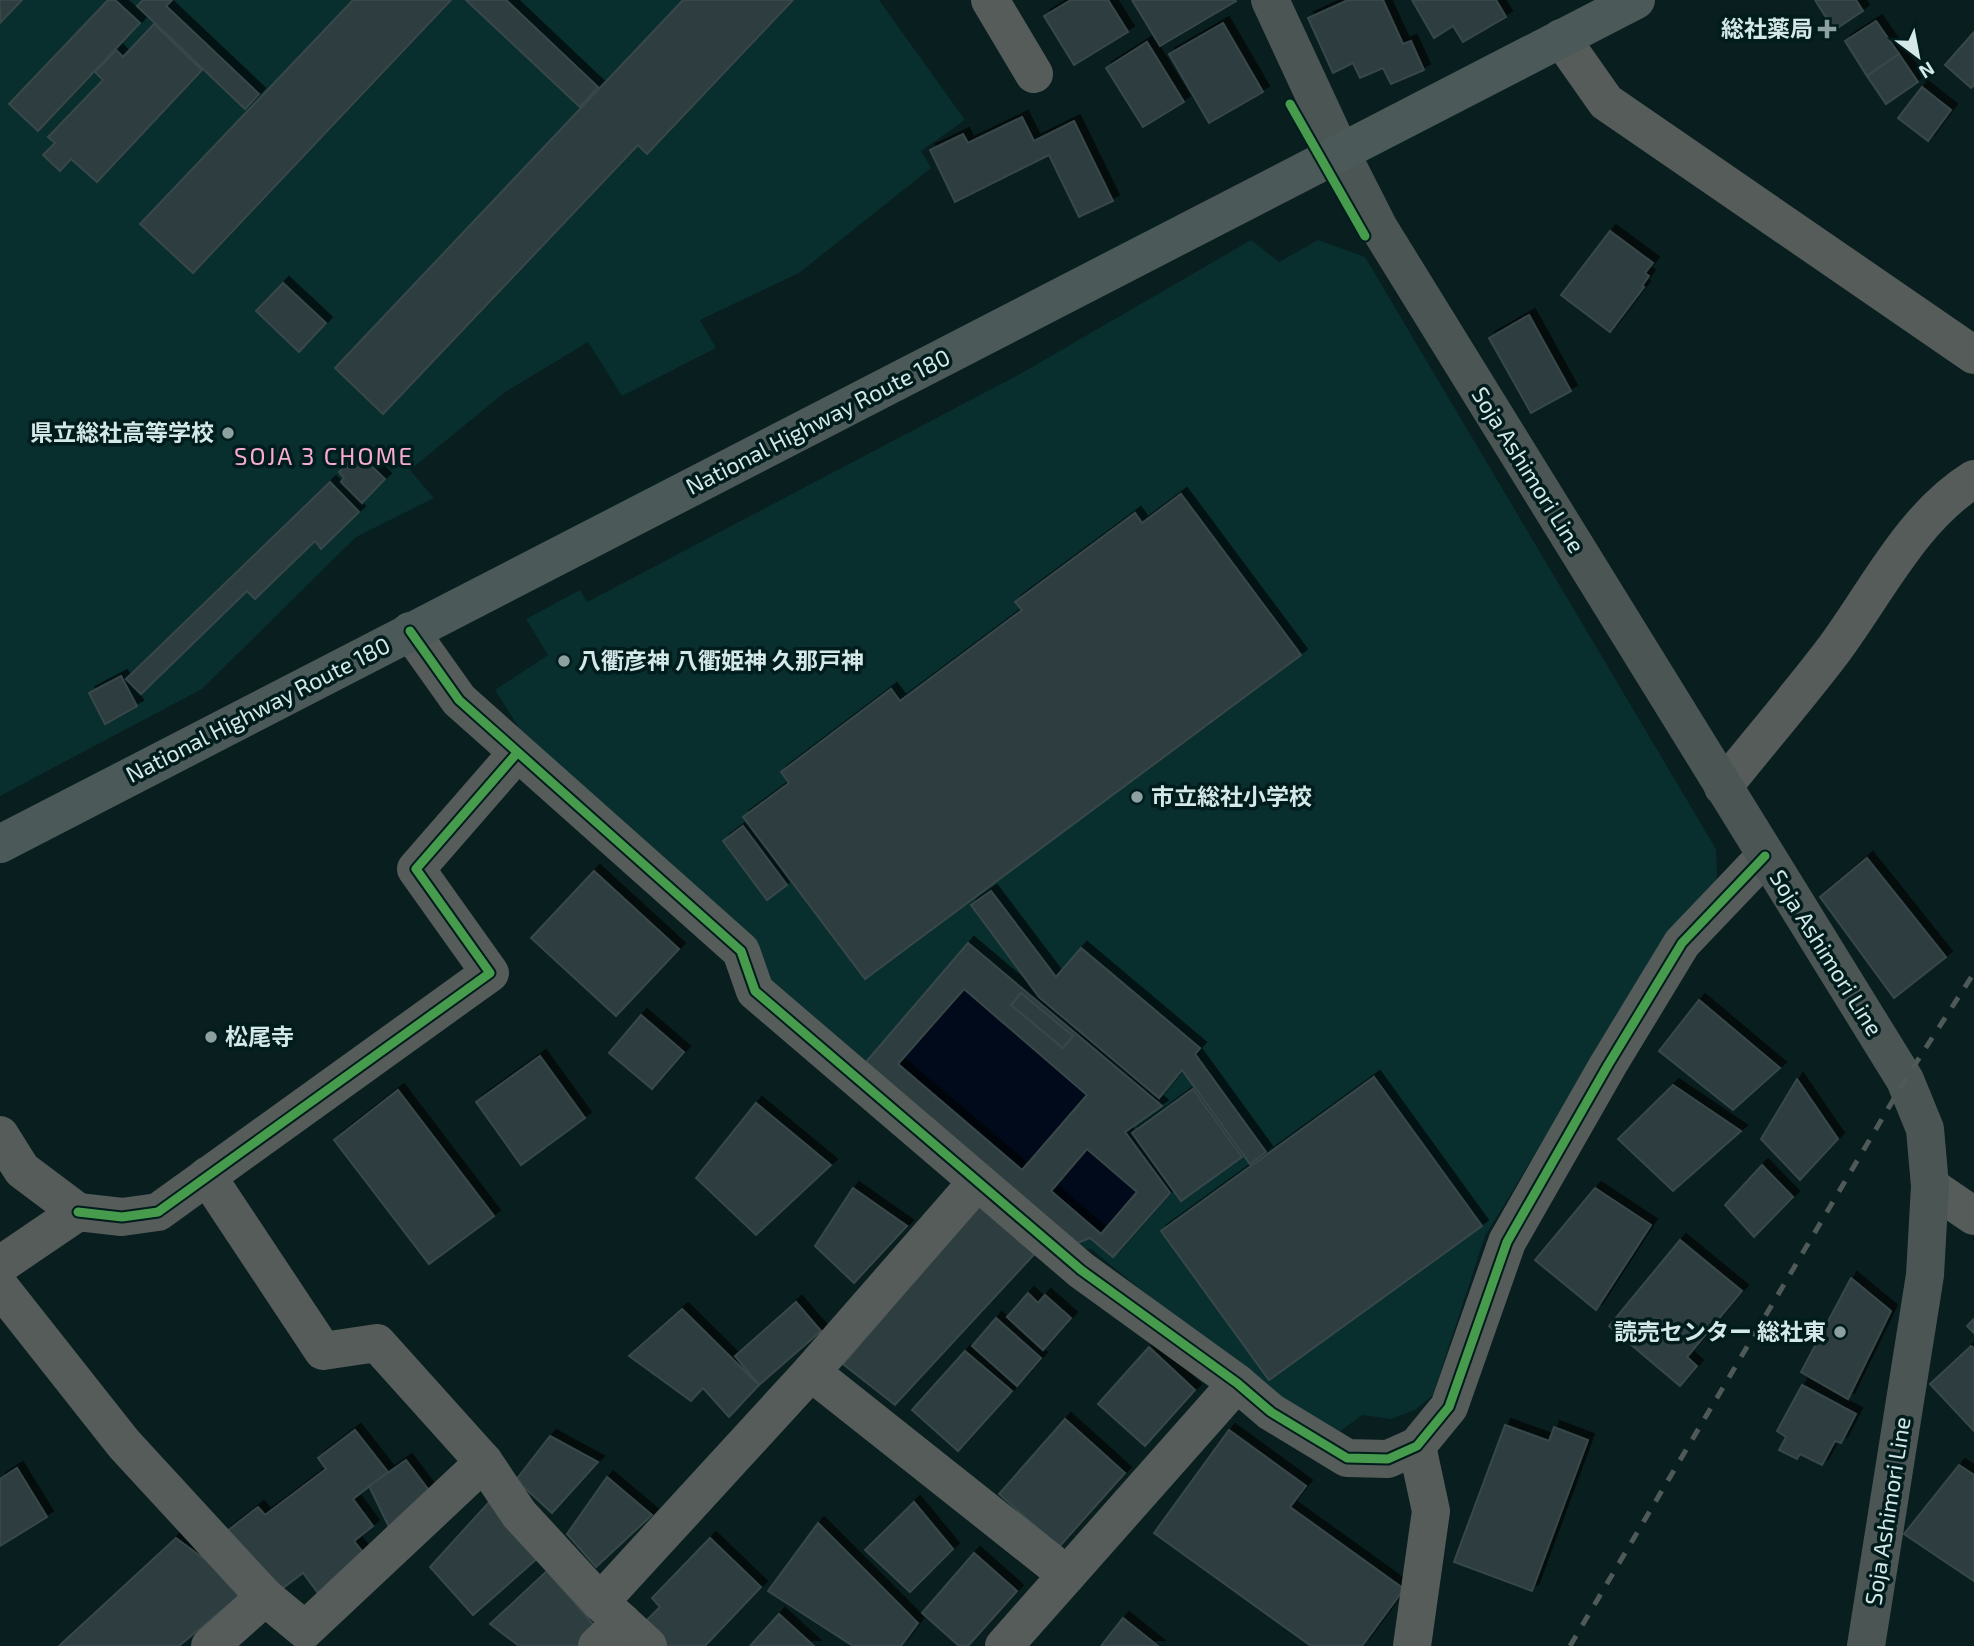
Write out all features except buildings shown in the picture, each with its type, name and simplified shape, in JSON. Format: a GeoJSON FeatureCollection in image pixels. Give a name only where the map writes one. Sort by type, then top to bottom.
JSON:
{"type":"FeatureCollection","features":[{"type":"Feature","properties":{"kind":"highway","name":"National Highway Route 180"},"geometry":{"type":"LineString","coordinates":[[0,844],[1636,0]]}},
{"type":"Feature","properties":{"kind":"main road","name":"Soja Ashimori Line"},"geometry":{"type":"LineString","coordinates":[[1270,0],[1379,228],[1905,1080],[1925,1129],[1930,1186],[1925,1275],[1866,1646]]}},
{"type":"Feature","properties":{"kind":"street"},"geometry":{"type":"LineString","coordinates":[[990,0],[1034,75]]}},
{"type":"Feature","properties":{"kind":"street"},"geometry":{"type":"LineString","coordinates":[[1561,38],[1606,102],[1974,355]]}},
{"type":"Feature","properties":{"kind":"street"},"geometry":{"type":"LineString","coordinates":[[1723,787],[1833,651],[1916,531],[1963,486],[1974,479]]}},
{"type":"Feature","properties":{"kind":"street"},"geometry":{"type":"LineString","coordinates":[[410,631],[459,700],[741,951],[755,991],[1081,1270],[1271,1412],[1347,1458],[1388,1459],[1416,1446],[1449,1407],[1507,1242],[1608,1065],[1682,943],[1765,856]]}},
{"type":"Feature","properties":{"kind":"street"},"geometry":{"type":"LineString","coordinates":[[0,1135],[22,1170],[78,1212],[122,1217],[158,1212],[490,973],[416,869],[517,753]]}},
{"type":"Feature","properties":{"kind":"street"},"geometry":{"type":"LineString","coordinates":[[207,1176],[323,1352],[377,1343],[484,1462],[519,1514],[617,1629],[811,1372],[977,1182]]}},
{"type":"Feature","properties":{"kind":"street"},"geometry":{"type":"LineString","coordinates":[[1930,1186],[1974,1216]]}},
{"type":"Feature","properties":{"kind":"street"},"geometry":{"type":"LineString","coordinates":[[0,1265],[78,1212]]}},
{"type":"Feature","properties":{"kind":"street"},"geometry":{"type":"LineString","coordinates":[[0,1287],[124,1444],[265,1597],[305,1629],[484,1462]]}},
{"type":"Feature","properties":{"kind":"street"},"geometry":{"type":"LineString","coordinates":[[811,1372],[1068,1575]]}},
{"type":"Feature","properties":{"kind":"street"},"geometry":{"type":"LineString","coordinates":[[1004,1646],[1237,1384]]}},
{"type":"Feature","properties":{"kind":"street"},"geometry":{"type":"LineString","coordinates":[[1412,1646],[1431,1511],[1416,1446]]}},
{"type":"Feature","properties":{"kind":"street"},"geometry":{"type":"LineString","coordinates":[[210,1646],[265,1597]]}},
{"type":"Feature","properties":{"kind":"shaded area","name":"県立総社高等学校"},"geometry":{"type":"Polygon","coordinates":[[[0,0],[879,0],[965,120],[921,151],[931,168],[799,273],[700,320],[716,348],[622,396],[588,342],[504,393],[410,470],[434,498],[356,537],[202,689],[0,796],[0,0]]]}},
{"type":"Feature","properties":{"kind":"shaded area","name":"市立総社小学校"},"geometry":{"type":"Polygon","coordinates":[[[1251,240],[1279,262],[1318,240],[1365,257],[1716,849],[1717,877],[1706,898],[1633,994],[1485,1236],[1433,1395],[1415,1410],[1391,1419],[1362,1415],[1338,1433],[1267,1392],[1091,1249],[1073,1248],[769,982],[530,745],[495,690],[548,655],[526,619],[580,590],[587,602],[1020,374],[1251,240]]]}},
{"type":"Feature","properties":{"kind":"shaded area"},"geometry":{"type":"Polygon","coordinates":[[[964,989],[1087,1095],[1022,1170],[898,1064],[964,989]]]}},
{"type":"Feature","properties":{"kind":"shaded area"},"geometry":{"type":"Polygon","coordinates":[[[1087,1149],[1137,1192],[1101,1234],[1051,1191],[1087,1149]]]}},
{"type":"Feature","properties":{"kind":"railway"},"geometry":{"type":"LineString","coordinates":[[1570,1646],[1905,1080],[1974,973]]}},
{"type":"Feature","properties":{"kind":"cycle path"},"geometry":{"type":"LineString","coordinates":[[1290,104],[1365,236]]}},
{"type":"Feature","properties":{"kind":"cycle path"},"geometry":{"type":"LineString","coordinates":[[410,631],[459,700],[741,951],[755,991],[1081,1270],[1237,1383],[1271,1412],[1347,1458],[1388,1459],[1417,1446],[1449,1407],[1507,1242],[1608,1065],[1682,943],[1765,856]]}},
{"type":"Feature","properties":{"kind":"cycle path"},"geometry":{"type":"LineString","coordinates":[[78,1212],[122,1217],[158,1212],[490,973],[416,869],[517,753]]}},
{"type":"Feature","properties":{"kind":"place","name":"総社薬局"},"geometry":{"type":"Point","coordinates":[1827,29]}},
{"type":"Feature","properties":{"kind":"place","name":"県立総社高等学校"},"geometry":{"type":"Point","coordinates":[228,433]}},
{"type":"Feature","properties":{"kind":"place","name":"八衢彦神 八衢姫神 久那戸神"},"geometry":{"type":"Point","coordinates":[564,661]}},
{"type":"Feature","properties":{"kind":"place","name":"市立総社小学校"},"geometry":{"type":"Point","coordinates":[1137,797]}},
{"type":"Feature","properties":{"kind":"place","name":"松尾寺"},"geometry":{"type":"Point","coordinates":[211,1037]}},
{"type":"Feature","properties":{"kind":"place","name":"読売センター 総社東"},"geometry":{"type":"Point","coordinates":[1840,1332]}},
{"type":"Feature","properties":{"kind":"district","name":"SOJA 3 CHOME"},"geometry":{"type":"Point","coordinates":[324,457]}}]}
